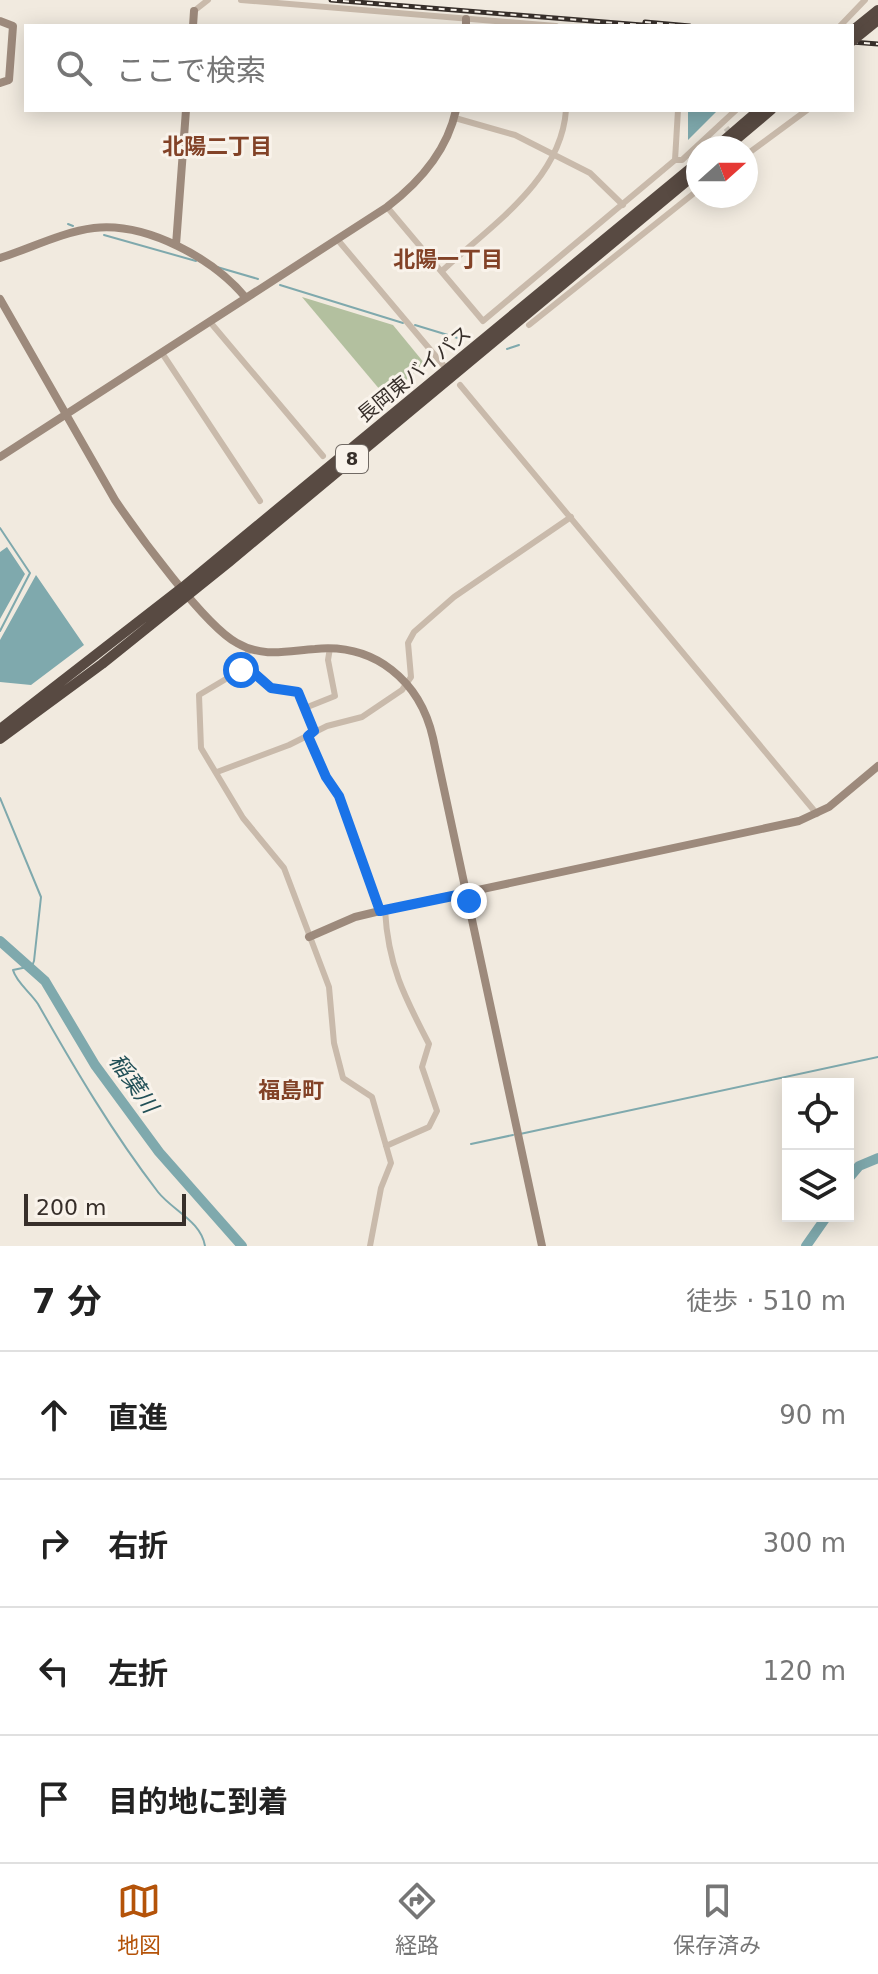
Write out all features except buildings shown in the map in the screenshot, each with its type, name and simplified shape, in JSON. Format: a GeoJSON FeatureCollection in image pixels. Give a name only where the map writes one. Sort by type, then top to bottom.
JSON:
{"type":"FeatureCollection","features":[{"type":"Feature","properties":{"kind":"highway"},"geometry":{"type":"LineString","coordinates":[[854,29],[878,10]]}},
{"type":"Feature","properties":{"kind":"highway"},"geometry":{"type":"LineString","coordinates":[[854,39],[878,20]]}},
{"type":"Feature","properties":{"kind":"highway"},"geometry":{"type":"LineString","coordinates":[[729,136],[757,112]]}},
{"type":"Feature","properties":{"kind":"highway"},"geometry":{"type":"LineString","coordinates":[[740,136],[769,112]]}},
{"type":"Feature","properties":{"kind":"highway","name":"長岡東バイパス"},"geometry":{"type":"LineString","coordinates":[[0,729],[186,590],[686,172]]}},
{"type":"Feature","properties":{"kind":"highway","name":"長岡東バイパス"},"geometry":{"type":"LineString","coordinates":[[0,739],[686,182]]}},
{"type":"Feature","properties":{"kind":"street"},"geometry":{"type":"LineString","coordinates":[[193,24],[194,11],[208,0]]}},
{"type":"Feature","properties":{"kind":"street"},"geometry":{"type":"LineString","coordinates":[[241,0],[496,24]]}},
{"type":"Feature","properties":{"kind":"street"},"geometry":{"type":"LineString","coordinates":[[842,24],[865,0]]}},
{"type":"Feature","properties":{"kind":"street"},"geometry":{"type":"LineString","coordinates":[[0,21],[13,26],[9,80],[0,83]]}},
{"type":"Feature","properties":{"kind":"street"},"geometry":{"type":"LineString","coordinates":[[176,245],[186,112]]}},
{"type":"Feature","properties":{"kind":"street"},"geometry":{"type":"LineString","coordinates":[[442,271],[537,182],[563,137],[566,112]]}},
{"type":"Feature","properties":{"kind":"street"},"geometry":{"type":"LineString","coordinates":[[675,160],[678,112]]}},
{"type":"Feature","properties":{"kind":"street"},"geometry":{"type":"LineString","coordinates":[[387,207],[483,321],[675,160],[682,160],[724,126],[734,112]]}},
{"type":"Feature","properties":{"kind":"street"},"geometry":{"type":"LineString","coordinates":[[758,142],[804,112]]}},
{"type":"Feature","properties":{"kind":"street"},"geometry":{"type":"LineString","coordinates":[[0,457],[387,207],[428,169],[443,145],[456,114],[515,135],[555,155],[597,178],[623,205]]}},
{"type":"Feature","properties":{"kind":"street"},"geometry":{"type":"LineString","coordinates":[[529,325],[686,200]]}},
{"type":"Feature","properties":{"kind":"street"},"geometry":{"type":"LineString","coordinates":[[0,258],[98,227],[124,230],[176,245],[216,267],[246,298]]}},
{"type":"Feature","properties":{"kind":"street"},"geometry":{"type":"LineString","coordinates":[[337,239],[444,366]]}},
{"type":"Feature","properties":{"kind":"street"},"geometry":{"type":"LineString","coordinates":[[0,299],[128,520],[223,634],[249,649],[279,654],[330,648],[367,655],[386,664],[408,684],[429,722],[542,1246]]}},
{"type":"Feature","properties":{"kind":"street"},"geometry":{"type":"LineString","coordinates":[[210,322],[323,456]]}},
{"type":"Feature","properties":{"kind":"street"},"geometry":{"type":"LineString","coordinates":[[162,353],[260,501]]}},
{"type":"Feature","properties":{"kind":"street"},"geometry":{"type":"LineString","coordinates":[[460,385],[817,814]]}},
{"type":"Feature","properties":{"kind":"street"},"geometry":{"type":"LineString","coordinates":[[217,772],[362,717],[408,684],[412,672],[408,643],[414,632],[450,601],[571,517]]}},
{"type":"Feature","properties":{"kind":"street"},"geometry":{"type":"LineString","coordinates":[[305,708],[335,696],[328,660],[330,648]]}},
{"type":"Feature","properties":{"kind":"street"},"geometry":{"type":"LineString","coordinates":[[249,649],[245,665],[199,695],[199,743],[243,818],[284,868],[329,987],[334,1043],[343,1078],[372,1097],[391,1163],[380,1192],[370,1246]]}},
{"type":"Feature","properties":{"kind":"street"},"geometry":{"type":"LineString","coordinates":[[245,665],[271,688],[294,689],[305,708],[326,777],[339,796],[382,911],[393,965],[414,1019],[429,1044],[422,1067],[437,1111],[429,1127],[386,1146]]}},
{"type":"Feature","properties":{"kind":"street"},"geometry":{"type":"LineString","coordinates":[[309,937],[355,917],[771,828],[817,814],[878,766]]}},
{"type":"Feature","properties":{"kind":"green space"},"geometry":{"type":"Polygon","coordinates":[[[302,297],[393,325],[425,364],[386,397],[302,297]]]}},
{"type":"Feature","properties":{"kind":"water"},"geometry":{"type":"Polygon","coordinates":[[[688,112],[716,112],[692,136],[688,136],[688,112]]]}},
{"type":"Feature","properties":{"kind":"water"},"geometry":{"type":"Polygon","coordinates":[[[7,547],[25,574],[0,619],[0,552],[7,547]]]}},
{"type":"Feature","properties":{"kind":"water"},"geometry":{"type":"Polygon","coordinates":[[[36,575],[84,645],[31,685],[0,682],[0,640],[36,575]]]}},
{"type":"Feature","properties":{"kind":"waterway"},"geometry":{"type":"LineString","coordinates":[[68,224],[73,226]]}},
{"type":"Feature","properties":{"kind":"waterway"},"geometry":{"type":"LineString","coordinates":[[104,235],[196,261]]}},
{"type":"Feature","properties":{"kind":"waterway"},"geometry":{"type":"LineString","coordinates":[[217,267],[258,279]]}},
{"type":"Feature","properties":{"kind":"waterway"},"geometry":{"type":"LineString","coordinates":[[280,285],[403,323]]}},
{"type":"Feature","properties":{"kind":"waterway"},"geometry":{"type":"LineString","coordinates":[[415,325],[461,339]]}},
{"type":"Feature","properties":{"kind":"waterway"},"geometry":{"type":"LineString","coordinates":[[507,349],[519,345]]}},
{"type":"Feature","properties":{"kind":"waterway"},"geometry":{"type":"LineString","coordinates":[[0,528],[30,573],[0,631]]}},
{"type":"Feature","properties":{"kind":"waterway"},"geometry":{"type":"LineString","coordinates":[[0,798],[41,897],[34,961],[32,966],[13,970],[38,1004],[125,1146],[164,1199],[198,1230],[205,1246]]}},
{"type":"Feature","properties":{"kind":"waterway","name":"稲葉川"},"geometry":{"type":"LineString","coordinates":[[0,941],[45,981],[95,1065],[159,1152],[242,1246]]}},
{"type":"Feature","properties":{"kind":"waterway"},"geometry":{"type":"LineString","coordinates":[[520,1134],[878,1057]]}},
{"type":"Feature","properties":{"kind":"waterway"},"geometry":{"type":"LineString","coordinates":[[471,1144],[513,1135]]}},
{"type":"Feature","properties":{"kind":"waterway","name":"稲葉川"},"geometry":{"type":"LineString","coordinates":[[854,1172],[859,1166],[878,1158]]}},
{"type":"Feature","properties":{"kind":"waterway","name":"稲葉川"},"geometry":{"type":"LineString","coordinates":[[806,1246],[823,1222]]}},
{"type":"Feature","properties":{"kind":"tunnel"},"geometry":{"type":"LineString","coordinates":[[726,128],[733,136]]}},
{"type":"Feature","properties":{"kind":"railway"},"geometry":{"type":"LineString","coordinates":[[331,0],[629,24]]}},
{"type":"Feature","properties":{"kind":"railway"},"geometry":{"type":"LineString","coordinates":[[645,22],[668,24]]}},
{"type":"Feature","properties":{"kind":"railway"},"geometry":{"type":"LineString","coordinates":[[854,42],[878,44]]}},
{"type":"Feature","properties":{"kind":"district","name":"北陽二丁目"},"geometry":{"type":"Point","coordinates":[217,146]}},
{"type":"Feature","properties":{"kind":"district","name":"北陽一丁目"},"geometry":{"type":"Point","coordinates":[448,259]}},
{"type":"Feature","properties":{"kind":"district","name":"福島町"},"geometry":{"type":"Point","coordinates":[291,1090]}},
{"type":"Feature","properties":{"kind":"route"},"geometry":{"type":"LineString","coordinates":[[241,670],[245,665],[271,688],[298,692],[314,731],[308,736],[326,777],[339,796],[380,911],[467,893],[469,901]]}}]}
